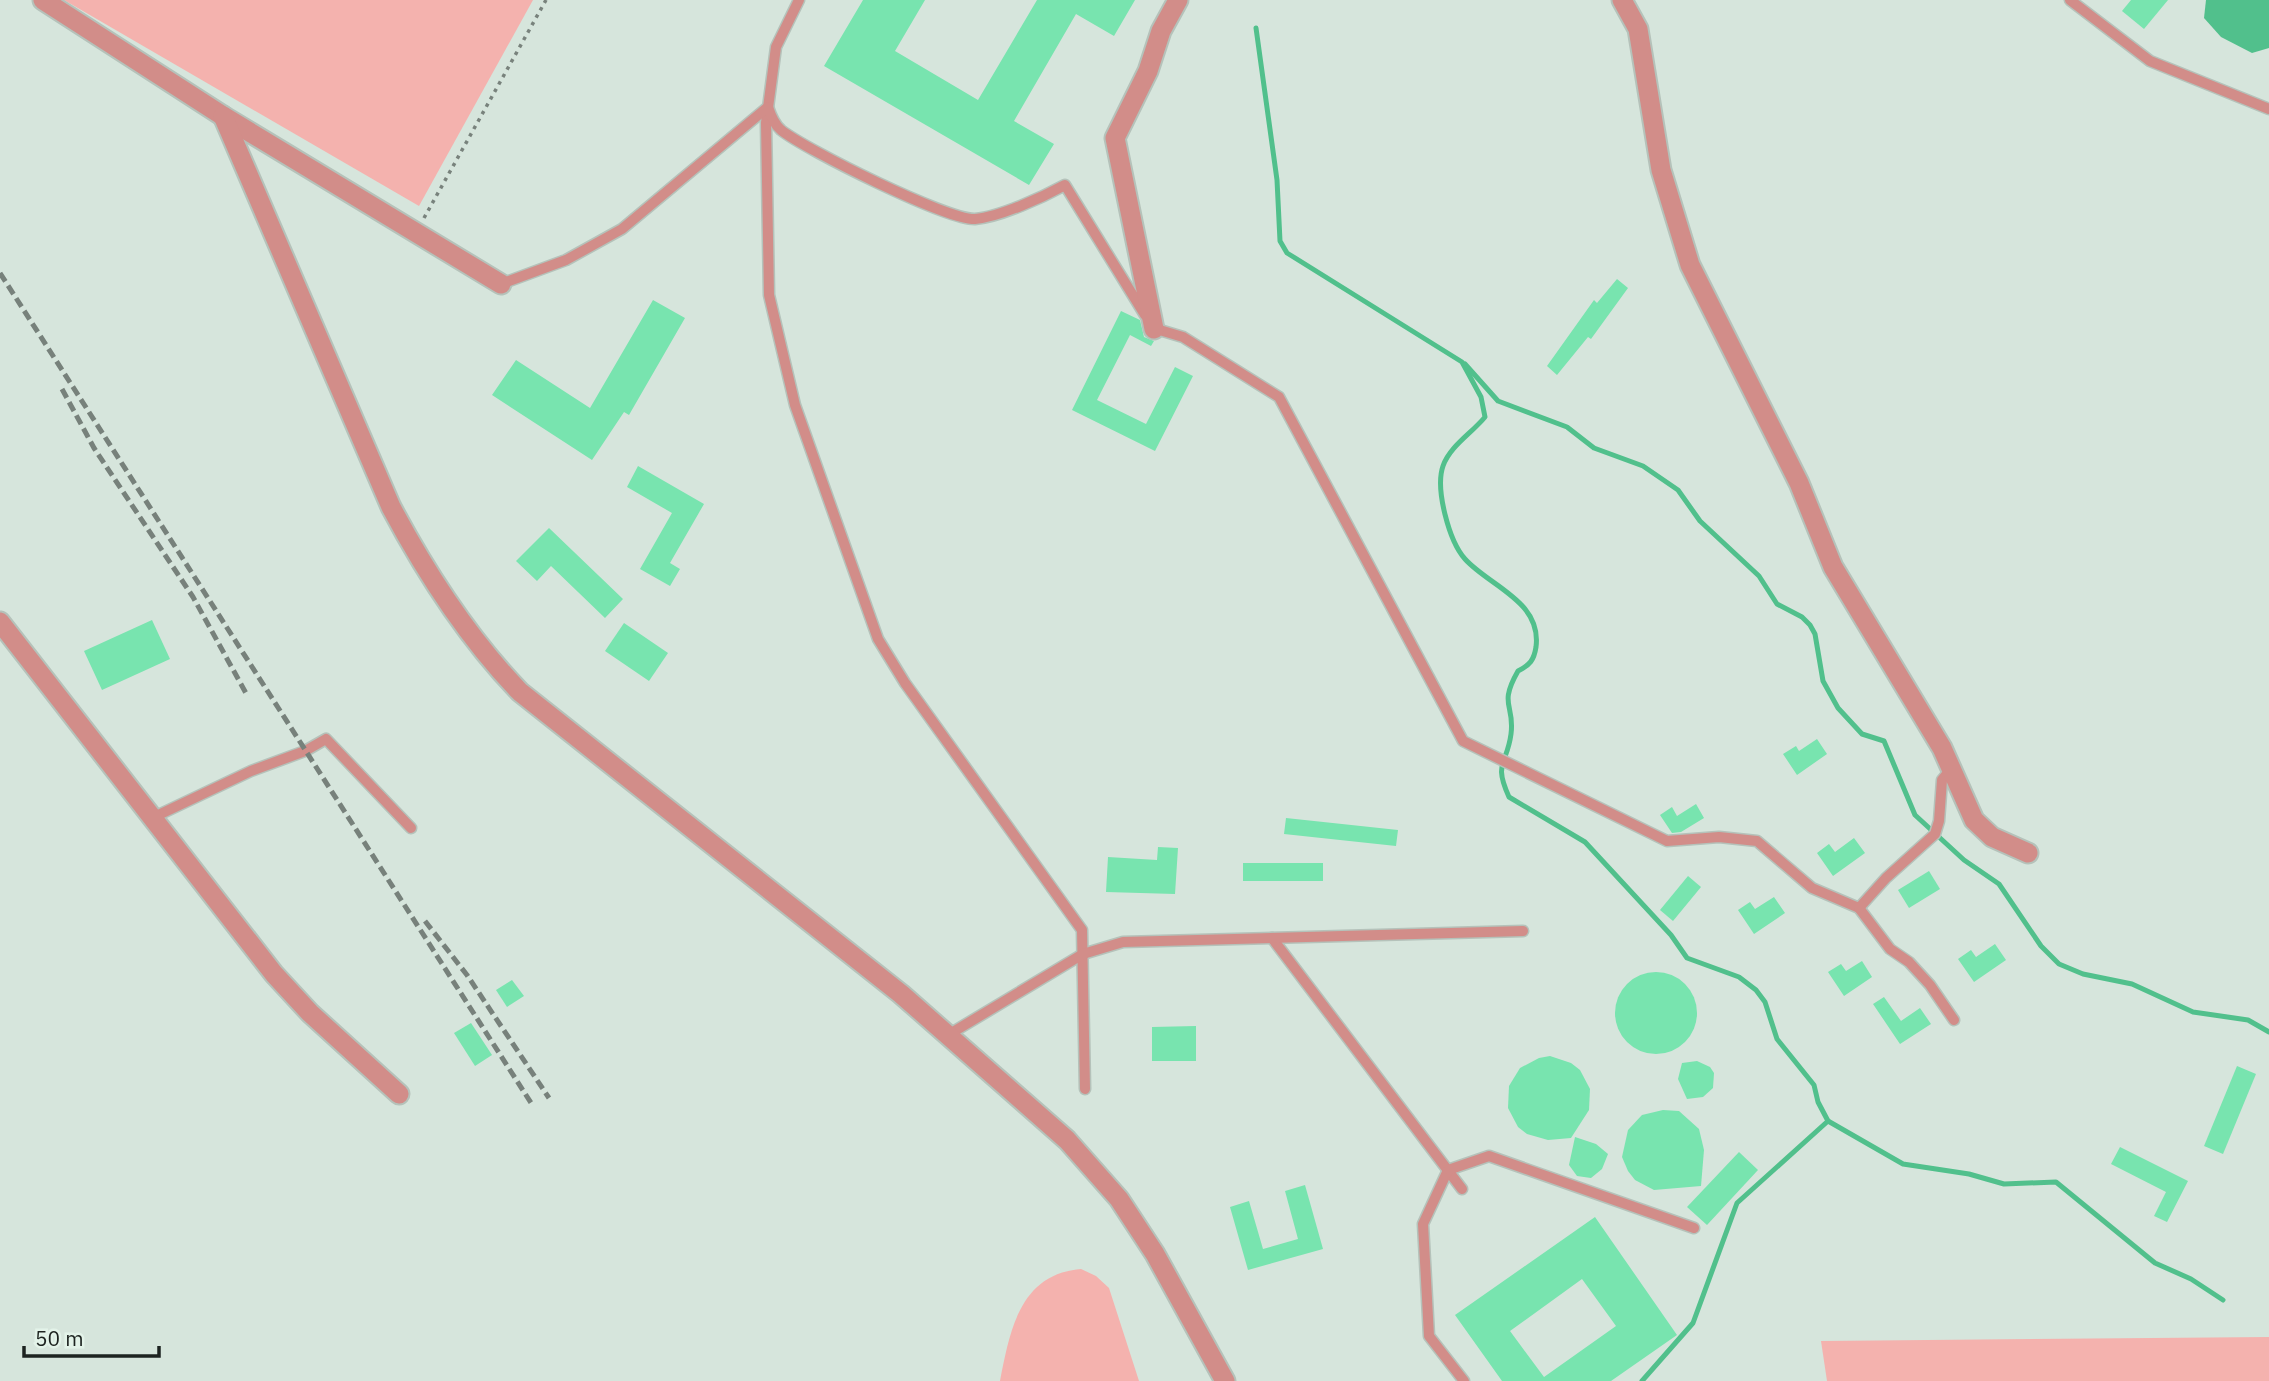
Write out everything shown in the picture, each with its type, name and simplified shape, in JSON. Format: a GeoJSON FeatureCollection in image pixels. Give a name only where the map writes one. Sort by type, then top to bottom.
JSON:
{"type":"FeatureCollection","features":[{"type":"Feature","properties":{"kind":"street"},"geometry":{"type":"LineString","coordinates":[[43,0],[223,116],[501,284]]}},
{"type":"Feature","properties":{"kind":"street"},"geometry":{"type":"LineString","coordinates":[[1154,329],[1115,138],[1148,71],[1161,31],[1178,0]]}},
{"type":"Feature","properties":{"kind":"street"},"geometry":{"type":"LineString","coordinates":[[1622,0],[1637,29],[1661,170],[1690,265],[1799,483],[1833,567],[1942,748],[1968,810],[1981,828],[2000,841],[2028,853]]}},
{"type":"Feature","properties":{"kind":"street"},"geometry":{"type":"LineString","coordinates":[[223,116],[391,507],[412,547],[476,641],[520,692],[901,994],[1045,1119],[1107,1182],[1155,1254],[1225,1381]]}},
{"type":"Feature","properties":{"kind":"street"},"geometry":{"type":"LineString","coordinates":[[0,622],[295,999],[399,1094]]}},
{"type":"Feature","properties":{"kind":"lane"},"geometry":{"type":"LineString","coordinates":[[799,0],[776,47],[768,107],[768,274],[773,315],[799,417],[869,614],[891,662],[1082,930],[1085,1089]]}},
{"type":"Feature","properties":{"kind":"lane"},"geometry":{"type":"LineString","coordinates":[[2070,0],[2150,61],[2269,110]]}},
{"type":"Feature","properties":{"kind":"lane"},"geometry":{"type":"LineString","coordinates":[[501,284],[566,260],[622,229],[768,107]]}},
{"type":"Feature","properties":{"kind":"lane"},"geometry":{"type":"LineString","coordinates":[[768,107],[773,122],[781,130],[831,158],[961,218],[988,217],[1065,185],[1154,329],[1183,337],[1279,397],[1463,741],[1667,841],[1751,839],[1767,847],[1812,887],[1860,908],[1885,944],[1909,962],[1930,985],[1954,1020]]}},
{"type":"Feature","properties":{"kind":"lane"},"geometry":{"type":"LineString","coordinates":[[152,818],[251,771],[305,751],[326,739],[411,828]]}},
{"type":"Feature","properties":{"kind":"lane"},"geometry":{"type":"LineString","coordinates":[[1860,908],[1886,878],[1935,834],[1939,821],[1942,780],[1951,769]]}},
{"type":"Feature","properties":{"kind":"lane"},"geometry":{"type":"LineString","coordinates":[[948,1035],[1083,954],[1123,942],[1523,930]]}},
{"type":"Feature","properties":{"kind":"lane"},"geometry":{"type":"LineString","coordinates":[[1272,938],[1462,1189]]}},
{"type":"Feature","properties":{"kind":"lane"},"geometry":{"type":"LineString","coordinates":[[1464,1381],[1429,1336],[1423,1224],[1448,1170],[1489,1156],[1694,1228]]}},
{"type":"Feature","properties":{"kind":"path"},"geometry":{"type":"LineString","coordinates":[[416,233],[547,0]]}},
{"type":"Feature","properties":{"kind":"shaded area"},"geometry":{"type":"Polygon","coordinates":[[[64,0],[533,0],[419,206],[64,0]]]}},
{"type":"Feature","properties":{"kind":"shaded area"},"geometry":{"type":"Polygon","coordinates":[[[2206,0],[2269,0],[2269,48],[2252,53],[2221,37],[2204,18],[2206,0]]]}},
{"type":"Feature","properties":{"kind":"shaded area"},"geometry":{"type":"Polygon","coordinates":[[[1081,1269],[1096,1276],[1109,1288],[1139,1381],[1000,1381],[1014,1324],[1031,1293],[1044,1281],[1060,1273],[1081,1269]]]}},
{"type":"Feature","properties":{"kind":"shaded area"},"geometry":{"type":"Polygon","coordinates":[[[2269,1337],[2269,1381],[1827,1381],[1821,1341],[2269,1337]]]}},
{"type":"Feature","properties":{"kind":"building"},"geometry":{"type":"Polygon","coordinates":[[[863,0],[925,0],[895,51],[978,100],[1037,0],[1135,0],[1114,36],[1076,14],[1014,121],[1054,144],[1029,185],[824,66],[863,0]]]}},
{"type":"Feature","properties":{"kind":"building"},"geometry":{"type":"Polygon","coordinates":[[[2131,0],[2168,0],[2144,29],[2122,11],[2131,0]]]}},
{"type":"Feature","properties":{"kind":"building"},"geometry":{"type":"Polygon","coordinates":[[[1617,279],[1628,288],[1591,339],[1588,337],[1557,375],[1547,366],[1594,300],[1597,303],[1617,279]]]}},
{"type":"Feature","properties":{"kind":"building"},"geometry":{"type":"Polygon","coordinates":[[[653,300],[685,318],[629,415],[624,412],[592,460],[492,395],[516,360],[590,408],[653,300]]]}},
{"type":"Feature","properties":{"kind":"building"},"geometry":{"type":"Polygon","coordinates":[[[1121,311],[1140,320],[1144,337],[1154,341],[1151,346],[1130,335],[1097,400],[1146,424],[1175,367],[1193,376],[1155,451],[1072,410],[1121,311]]]}},
{"type":"Feature","properties":{"kind":"building"},"geometry":{"type":"Polygon","coordinates":[[[638,466],[704,504],[670,563],[680,569],[670,586],[640,569],[672,513],[627,487],[638,466]]]}},
{"type":"Feature","properties":{"kind":"building"},"geometry":{"type":"Polygon","coordinates":[[[549,528],[623,599],[605,618],[551,566],[537,581],[516,561],[549,528]]]}},
{"type":"Feature","properties":{"kind":"building"},"geometry":{"type":"Polygon","coordinates":[[[152,620],[170,659],[102,690],[84,651],[152,620]]]}},
{"type":"Feature","properties":{"kind":"building"},"geometry":{"type":"Polygon","coordinates":[[[624,623],[668,653],[649,681],[605,651],[624,623]]]}},
{"type":"Feature","properties":{"kind":"building"},"geometry":{"type":"Polygon","coordinates":[[[1817,739],[1827,754],[1797,775],[1783,754],[1796,746],[1799,751],[1817,739]]]}},
{"type":"Feature","properties":{"kind":"building"},"geometry":{"type":"Polygon","coordinates":[[[1696,804],[1704,818],[1681,832],[1672,833],[1660,815],[1672,807],[1677,816],[1696,804]]]}},
{"type":"Feature","properties":{"kind":"building"},"geometry":{"type":"Polygon","coordinates":[[[1286,818],[1398,830],[1396,846],[1284,834],[1286,818]]]}},
{"type":"Feature","properties":{"kind":"building"},"geometry":{"type":"Polygon","coordinates":[[[1854,838],[1865,853],[1833,876],[1817,853],[1829,844],[1835,852],[1854,838]]]}},
{"type":"Feature","properties":{"kind":"building"},"geometry":{"type":"Polygon","coordinates":[[[1158,847],[1178,848],[1175,894],[1106,892],[1108,857],[1157,860],[1158,847]]]}},
{"type":"Feature","properties":{"kind":"building"},"geometry":{"type":"Polygon","coordinates":[[[1243,863],[1323,863],[1323,881],[1243,881],[1243,863]]]}},
{"type":"Feature","properties":{"kind":"building"},"geometry":{"type":"Polygon","coordinates":[[[1929,871],[1940,889],[1909,908],[1898,890],[1929,871]]]}},
{"type":"Feature","properties":{"kind":"building"},"geometry":{"type":"Polygon","coordinates":[[[1688,876],[1701,887],[1673,921],[1660,910],[1688,876]]]}},
{"type":"Feature","properties":{"kind":"building"},"geometry":{"type":"Polygon","coordinates":[[[1774,897],[1785,913],[1754,934],[1738,910],[1750,902],[1755,909],[1774,897]]]}},
{"type":"Feature","properties":{"kind":"building"},"geometry":{"type":"Polygon","coordinates":[[[1995,944],[2006,960],[1974,982],[1958,959],[1971,950],[1976,957],[1995,944]]]}},
{"type":"Feature","properties":{"kind":"building"},"geometry":{"type":"Polygon","coordinates":[[[1862,961],[1872,977],[1844,996],[1828,972],[1841,964],[1846,971],[1862,961]]]}},
{"type":"Feature","properties":{"kind":"building"},"geometry":{"type":"Polygon","coordinates":[[[1656,972],[1672,975],[1685,984],[1694,997],[1697,1013],[1694,1029],[1685,1042],[1672,1051],[1656,1054],[1640,1051],[1627,1042],[1618,1029],[1615,1013],[1618,997],[1627,984],[1640,975],[1656,972]]]}},
{"type":"Feature","properties":{"kind":"building"},"geometry":{"type":"Polygon","coordinates":[[[512,980],[524,996],[507,1007],[496,990],[512,980]]]}},
{"type":"Feature","properties":{"kind":"building"},"geometry":{"type":"Polygon","coordinates":[[[1884,997],[1901,1021],[1920,1008],[1931,1024],[1900,1044],[1873,1004],[1884,997]]]}},
{"type":"Feature","properties":{"kind":"building"},"geometry":{"type":"Polygon","coordinates":[[[471,1023],[492,1055],[475,1066],[454,1033],[471,1023]]]}},
{"type":"Feature","properties":{"kind":"building"},"geometry":{"type":"Polygon","coordinates":[[[1196,1026],[1196,1061],[1152,1061],[1152,1027],[1196,1026]]]}},
{"type":"Feature","properties":{"kind":"building"},"geometry":{"type":"Polygon","coordinates":[[[1550,1056],[1571,1063],[1580,1070],[1590,1089],[1589,1110],[1571,1138],[1548,1140],[1527,1134],[1518,1127],[1508,1108],[1509,1086],[1520,1068],[1539,1058],[1550,1056]]]}},
{"type":"Feature","properties":{"kind":"building"},"geometry":{"type":"Polygon","coordinates":[[[1697,1061],[1710,1067],[1714,1073],[1713,1088],[1703,1097],[1687,1099],[1678,1079],[1682,1063],[1697,1061]]]}},
{"type":"Feature","properties":{"kind":"building"},"geometry":{"type":"Polygon","coordinates":[[[2237,1066],[2256,1074],[2223,1154],[2204,1146],[2237,1066]]]}},
{"type":"Feature","properties":{"kind":"building"},"geometry":{"type":"Polygon","coordinates":[[[1663,1110],[1679,1111],[1699,1129],[1704,1150],[1701,1186],[1654,1190],[1635,1180],[1628,1171],[1622,1157],[1628,1130],[1642,1115],[1663,1110]]]}},
{"type":"Feature","properties":{"kind":"building"},"geometry":{"type":"Polygon","coordinates":[[[1575,1137],[1596,1144],[1608,1154],[1602,1169],[1591,1178],[1577,1176],[1569,1165],[1575,1137]]]}},
{"type":"Feature","properties":{"kind":"building"},"geometry":{"type":"Polygon","coordinates":[[[2120,1147],[2188,1181],[2167,1222],[2154,1216],[2166,1192],[2111,1164],[2120,1147]]]}},
{"type":"Feature","properties":{"kind":"building"},"geometry":{"type":"Polygon","coordinates":[[[1739,1152],[1758,1170],[1707,1225],[1687,1207],[1739,1152]]]}},
{"type":"Feature","properties":{"kind":"building"},"geometry":{"type":"Polygon","coordinates":[[[1305,1185],[1323,1249],[1248,1270],[1230,1207],[1249,1201],[1263,1249],[1298,1239],[1285,1191],[1305,1185]]]}},
{"type":"Feature","properties":{"kind":"building"},"geometry":{"type":"Polygon","coordinates":[[[1595,1217],[1677,1335],[1611,1381],[1502,1381],[1455,1315],[1595,1217]],[[1582,1279],[1510,1331],[1544,1377],[1616,1326],[1582,1279]]]}},
{"type":"Feature","properties":{"kind":"waterway"},"geometry":{"type":"LineString","coordinates":[[1256,28],[1277,180],[1280,241],[1287,253],[1462,362],[1481,397],[1485,417],[1446,459],[1441,488],[1445,514],[1459,551],[1475,569],[1522,606],[1536,631],[1533,659],[1518,671],[1509,691],[1512,724],[1502,770],[1509,797],[1585,842],[1671,935],[1687,958],[1739,977],[1756,990],[1765,1002],[1777,1039],[1814,1085],[1818,1102],[1828,1121],[1903,1164],[1969,1174],[2004,1184],[2056,1182],[2155,1263],[2191,1279],[2223,1300]]}},
{"type":"Feature","properties":{"kind":"waterway"},"geometry":{"type":"LineString","coordinates":[[1465,364],[1498,401],[1567,427],[1594,448],[1643,466],[1678,490],[1700,521],[1759,576],[1777,604],[1802,617],[1810,625],[1815,634],[1823,681],[1838,708],[1862,734],[1884,741],[1915,815],[1964,860],[1999,884],[2041,946],[2059,964],[2083,974],[2132,984],[2193,1012],[2248,1020],[2269,1032]]}},
{"type":"Feature","properties":{"kind":"waterway"},"geometry":{"type":"LineString","coordinates":[[1642,1381],[1693,1323],[1737,1203],[1828,1121]]}},
{"type":"Feature","properties":{"kind":"railway"},"geometry":{"type":"LineString","coordinates":[[0,273],[533,1106]]}},
{"type":"Feature","properties":{"kind":"railway"},"geometry":{"type":"LineString","coordinates":[[62,389],[94,448],[193,597],[247,695]]}},
{"type":"Feature","properties":{"kind":"railway"},"geometry":{"type":"LineString","coordinates":[[425,921],[467,975],[549,1098]]}}]}
